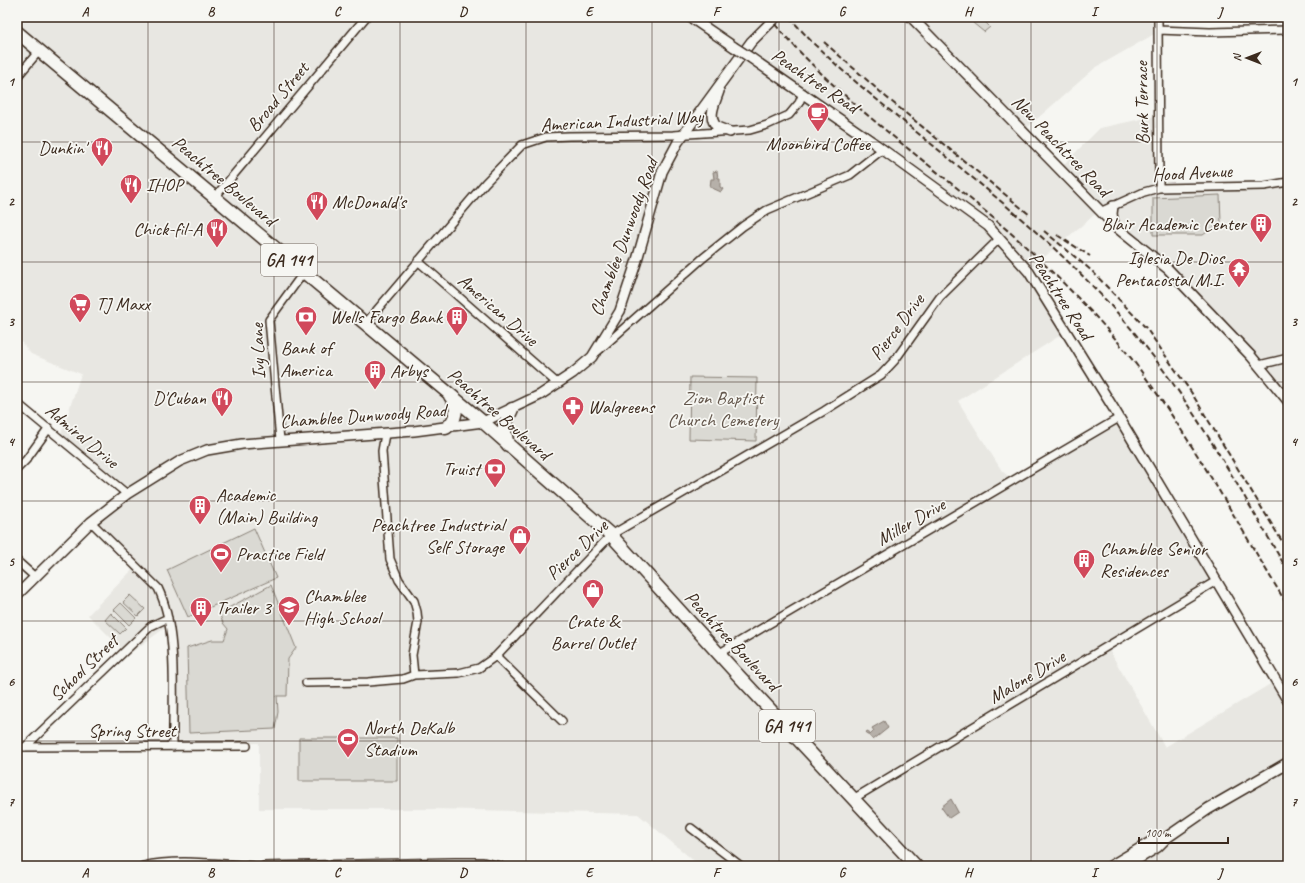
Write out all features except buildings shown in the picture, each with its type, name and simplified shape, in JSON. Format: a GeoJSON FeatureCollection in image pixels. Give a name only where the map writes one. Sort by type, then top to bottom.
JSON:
{"type":"FeatureCollection","features":[{"type":"Feature","properties":{"kind":"highway","name":"Peachtree Boulevard"},"geometry":{"type":"LineString","coordinates":[[17,32],[483,422],[611,535],[718,654],[916,866]]}},
{"type":"Feature","properties":{"kind":"highway"},"geometry":{"type":"LineString","coordinates":[[446,428],[456,417],[453,400],[447,392]]}},
{"type":"Feature","properties":{"kind":"highway"},"geometry":{"type":"LineString","coordinates":[[508,445],[504,427],[512,410]]}},
{"type":"Feature","properties":{"kind":"main road"},"geometry":{"type":"LineString","coordinates":[[1126,866],[1157,848],[1166,838],[1208,809],[1288,763]]}},
{"type":"Feature","properties":{"kind":"main road"},"geometry":{"type":"LineString","coordinates":[[1111,866],[1153,841],[1166,838]]}},
{"type":"Feature","properties":{"kind":"street","name":"Broad Street"},"geometry":{"type":"LineString","coordinates":[[215,197],[366,17]]}},
{"type":"Feature","properties":{"kind":"street","name":"Peachtree Road"},"geometry":{"type":"LineString","coordinates":[[690,17],[883,149],[988,226],[1029,272],[1119,418],[1288,702]]}},
{"type":"Feature","properties":{"kind":"street","name":"Chamblee Dunwoody Road"},"geometry":{"type":"LineString","coordinates":[[17,595],[91,522],[127,494],[180,460],[207,450],[280,440],[385,434],[446,428],[483,422],[512,410],[558,384],[592,357],[620,311],[637,260],[662,172],[683,135],[751,42],[776,17]]}},
{"type":"Feature","properties":{"kind":"street","name":"New Peachtree Road"},"geometry":{"type":"LineString","coordinates":[[911,17],[1116,227],[1168,269],[1259,365],[1288,401]]}},
{"type":"Feature","properties":{"kind":"street","name":"Burk Terrace"},"geometry":{"type":"LineString","coordinates":[[1158,17],[1159,188]]}},
{"type":"Feature","properties":{"kind":"street"},"geometry":{"type":"LineString","coordinates":[[1158,30],[1210,32],[1288,30]]}},
{"type":"Feature","properties":{"kind":"street"},"geometry":{"type":"LineString","coordinates":[[17,77],[39,51]]}},
{"type":"Feature","properties":{"kind":"street"},"geometry":{"type":"LineString","coordinates":[[725,78],[712,110],[712,118],[717,127],[730,132]]}},
{"type":"Feature","properties":{"kind":"street","name":"American Industrial Way"},"geometry":{"type":"LineString","coordinates":[[365,324],[485,182],[522,145],[546,138],[569,136],[683,135],[755,129],[782,118],[794,110],[803,93]]}},
{"type":"Feature","properties":{"kind":"street"},"geometry":{"type":"LineString","coordinates":[[592,357],[703,258],[743,226],[767,210],[850,175],[883,149]]}},
{"type":"Feature","properties":{"kind":"street","name":"Hood Avenue"},"geometry":{"type":"LineString","coordinates":[[1102,211],[1144,192],[1159,188],[1264,186],[1288,182]]}},
{"type":"Feature","properties":{"kind":"street"},"geometry":{"type":"LineString","coordinates":[[1113,206],[1112,214],[1116,227]]}},
{"type":"Feature","properties":{"kind":"street","name":"Pierce Drive"},"geometry":{"type":"LineString","coordinates":[[306,683],[368,682],[403,678],[414,675],[448,674],[480,668],[496,656],[611,535],[824,411],[881,375],[895,360],[940,297],[1000,239]]}},
{"type":"Feature","properties":{"kind":"street","name":"American Drive"},"geometry":{"type":"LineString","coordinates":[[418,261],[558,384]]}},
{"type":"Feature","properties":{"kind":"street","name":"Ivy Lane"},"geometry":{"type":"LineString","coordinates":[[280,440],[269,320],[304,272]]}},
{"type":"Feature","properties":{"kind":"street"},"geometry":{"type":"LineString","coordinates":[[1259,365],[1288,358]]}},
{"type":"Feature","properties":{"kind":"street","name":"Admiral Drive"},"geometry":{"type":"LineString","coordinates":[[17,403],[127,494]]}},
{"type":"Feature","properties":{"kind":"street","name":"Miller Drive"},"geometry":{"type":"LineString","coordinates":[[718,654],[1119,418]]}},
{"type":"Feature","properties":{"kind":"street"},"geometry":{"type":"LineString","coordinates":[[17,469],[26,460],[49,428]]}},
{"type":"Feature","properties":{"kind":"street"},"geometry":{"type":"LineString","coordinates":[[375,434],[382,446]]}},
{"type":"Feature","properties":{"kind":"street"},"geometry":{"type":"LineString","coordinates":[[385,434],[382,446],[390,559],[399,580],[414,601],[417,612],[417,631],[412,655],[414,675]]}},
{"type":"Feature","properties":{"kind":"street"},"geometry":{"type":"LineString","coordinates":[[91,522],[158,588],[165,602],[172,643],[173,747]]}},
{"type":"Feature","properties":{"kind":"street"},"geometry":{"type":"LineString","coordinates":[[17,561],[35,577]]}},
{"type":"Feature","properties":{"kind":"street","name":"Malone Drive"},"geometry":{"type":"LineString","coordinates":[[853,799],[1216,581]]}},
{"type":"Feature","properties":{"kind":"street","name":"School Street"},"geometry":{"type":"LineString","coordinates":[[25,747],[151,626],[168,618]]}},
{"type":"Feature","properties":{"kind":"street"},"geometry":{"type":"LineString","coordinates":[[496,656],[562,721]]}},
{"type":"Feature","properties":{"kind":"street","name":"Spring Street"},"geometry":{"type":"LineString","coordinates":[[17,747],[247,746]]}},
{"type":"Feature","properties":{"kind":"street"},"geometry":{"type":"LineString","coordinates":[[691,828],[741,866]]}},
{"type":"Feature","properties":{"kind":"street"},"geometry":{"type":"LineString","coordinates":[[264,866],[482,862],[499,866]]}},
{"type":"Feature","properties":{"kind":"street"},"geometry":{"type":"LineString","coordinates":[[143,866],[157,863],[178,863],[252,866]]}},
{"type":"Feature","properties":{"kind":"shaded area"},"geometry":{"type":"Polygon","coordinates":[[[17,17],[1156,17],[1156,33],[1095,68],[1022,132],[1058,170],[1100,128],[1160,115],[1159,187],[1288,183],[1288,398],[1183,284],[1100,210],[1029,270],[1067,331],[958,401],[1002,471],[1013,480],[1119,418],[1216,581],[1105,643],[1165,747],[1277,680],[1288,697],[1288,866],[700,866],[638,814],[433,809],[259,809],[259,743],[169,745],[172,719],[170,645],[166,627],[128,655],[88,615],[139,563],[99,523],[117,506],[133,497],[61,434],[81,374],[31,354],[17,337],[17,17]]]}},
{"type":"Feature","properties":{"kind":"shaded area"},"geometry":{"type":"Polygon","coordinates":[[[717,171],[718,178],[720,178],[720,187],[723,189],[721,192],[710,187],[711,179],[714,179],[713,172],[717,171]]]}},
{"type":"Feature","properties":{"kind":"shaded area"},"geometry":{"type":"Polygon","coordinates":[[[884,721],[888,728],[873,740],[866,732],[868,731],[870,735],[874,731],[872,728],[884,721]]]}},
{"type":"Feature","properties":{"kind":"shaded area"},"geometry":{"type":"Polygon","coordinates":[[[951,799],[958,812],[949,818],[941,807],[951,799]]]}},
{"type":"Feature","properties":{"kind":"green space"},"geometry":{"type":"Polygon","coordinates":[[[980,17],[990,27],[984,32],[973,23],[980,17]]]}},
{"type":"Feature","properties":{"kind":"green space"},"geometry":{"type":"Polygon","coordinates":[[[1220,195],[1221,222],[1203,235],[1153,235],[1153,198],[1220,195]]]}},
{"type":"Feature","properties":{"kind":"green space","name":"Zion Baptist Church Cemetery"},"geometry":{"type":"Polygon","coordinates":[[[690,377],[757,378],[756,441],[689,439],[690,377]]]}},
{"type":"Feature","properties":{"kind":"green space","name":"Practice Field"},"geometry":{"type":"Polygon","coordinates":[[[254,528],[276,578],[188,617],[167,570],[254,528]]]}},
{"type":"Feature","properties":{"kind":"green space"},"geometry":{"type":"Polygon","coordinates":[[[271,585],[296,648],[288,659],[287,696],[277,696],[278,712],[275,729],[189,733],[187,648],[212,640],[224,640],[228,629],[223,623],[219,613],[271,585]]]}},
{"type":"Feature","properties":{"kind":"green space"},"geometry":{"type":"Polygon","coordinates":[[[130,595],[145,609],[138,616],[123,602],[130,595]]]}},
{"type":"Feature","properties":{"kind":"green space"},"geometry":{"type":"Polygon","coordinates":[[[121,603],[136,618],[129,625],[114,610],[121,603]]]}},
{"type":"Feature","properties":{"kind":"green space"},"geometry":{"type":"Polygon","coordinates":[[[111,613],[126,628],[120,634],[105,620],[111,613]]]}},
{"type":"Feature","properties":{"kind":"green space","name":"North DeKalb Stadium"},"geometry":{"type":"Polygon","coordinates":[[[299,738],[397,738],[397,781],[299,781],[299,738]]]}},
{"type":"Feature","properties":{"kind":"railway"},"geometry":{"type":"LineString","coordinates":[[769,17],[800,52],[833,85],[903,145],[1010,232],[1044,264],[1105,327],[1138,367],[1159,396],[1216,485],[1288,606]]}},
{"type":"Feature","properties":{"kind":"railway"},"geometry":{"type":"LineString","coordinates":[[789,17],[813,43],[842,70],[1016,214],[1082,275],[1113,308],[1139,338],[1185,401],[1228,468],[1288,571]]}},
{"type":"Feature","properties":{"kind":"railway"},"geometry":{"type":"LineString","coordinates":[[824,42],[886,97],[1030,215]]}},
{"type":"Feature","properties":{"kind":"railway"},"geometry":{"type":"LineString","coordinates":[[1044,231],[1092,271],[1146,328],[1191,392],[1288,551]]}},
{"type":"Feature","properties":{"kind":"railway"},"geometry":{"type":"LineString","coordinates":[[1057,235],[1090,256]]}},
{"type":"Feature","properties":{"kind":"place","name":"Moonbird Coffee"},"geometry":{"type":"Point","coordinates":[818,132]}},
{"type":"Feature","properties":{"kind":"place","name":"Dunkin'"},"geometry":{"type":"Point","coordinates":[102,168]}},
{"type":"Feature","properties":{"kind":"place","name":"IHOP"},"geometry":{"type":"Point","coordinates":[131,204]}},
{"type":"Feature","properties":{"kind":"place","name":"McDonald's"},"geometry":{"type":"Point","coordinates":[317,222]}},
{"type":"Feature","properties":{"kind":"place","name":"Blair Academic Center"},"geometry":{"type":"Point","coordinates":[1261,244]}},
{"type":"Feature","properties":{"kind":"place","name":"Chick-fil-A"},"geometry":{"type":"Point","coordinates":[217,248]}},
{"type":"Feature","properties":{"kind":"place","name":"Iglesia De Dios Pentacostal M.I."},"geometry":{"type":"Point","coordinates":[1239,288]}},
{"type":"Feature","properties":{"kind":"place","name":"TJ Maxx"},"geometry":{"type":"Point","coordinates":[80,324]}},
{"type":"Feature","properties":{"kind":"place","name":"Bank of America"},"geometry":{"type":"Point","coordinates":[306,336]}},
{"type":"Feature","properties":{"kind":"place","name":"Wells Fargo Bank"},"geometry":{"type":"Point","coordinates":[457,336]}},
{"type":"Feature","properties":{"kind":"place","name":"Arbys"},"geometry":{"type":"Point","coordinates":[375,390]}},
{"type":"Feature","properties":{"kind":"place","name":"D'Cuban"},"geometry":{"type":"Point","coordinates":[222,418]}},
{"type":"Feature","properties":{"kind":"place","name":"Walgreens"},"geometry":{"type":"Point","coordinates":[573,426]}},
{"type":"Feature","properties":{"kind":"place","name":"Truist"},"geometry":{"type":"Point","coordinates":[495,488]}},
{"type":"Feature","properties":{"kind":"place","name":"Academic (Main) Building"},"geometry":{"type":"Point","coordinates":[200,526]}},
{"type":"Feature","properties":{"kind":"place","name":"Peachtree Industrial Self Storage"},"geometry":{"type":"Point","coordinates":[520,556]}},
{"type":"Feature","properties":{"kind":"place","name":"Practice Field"},"geometry":{"type":"Point","coordinates":[221,574]}},
{"type":"Feature","properties":{"kind":"place","name":"Chamblee Senior Residences"},"geometry":{"type":"Point","coordinates":[1084,580]}},
{"type":"Feature","properties":{"kind":"place","name":"Crate & Barrel Outlet"},"geometry":{"type":"Point","coordinates":[593,610]}},
{"type":"Feature","properties":{"kind":"place","name":"Chamblee High School"},"geometry":{"type":"Point","coordinates":[289,626]}},
{"type":"Feature","properties":{"kind":"place","name":"Trailer 3"},"geometry":{"type":"Point","coordinates":[201,628]}},
{"type":"Feature","properties":{"kind":"place","name":"North DeKalb Stadium"},"geometry":{"type":"Point","coordinates":[348,758]}}]}
